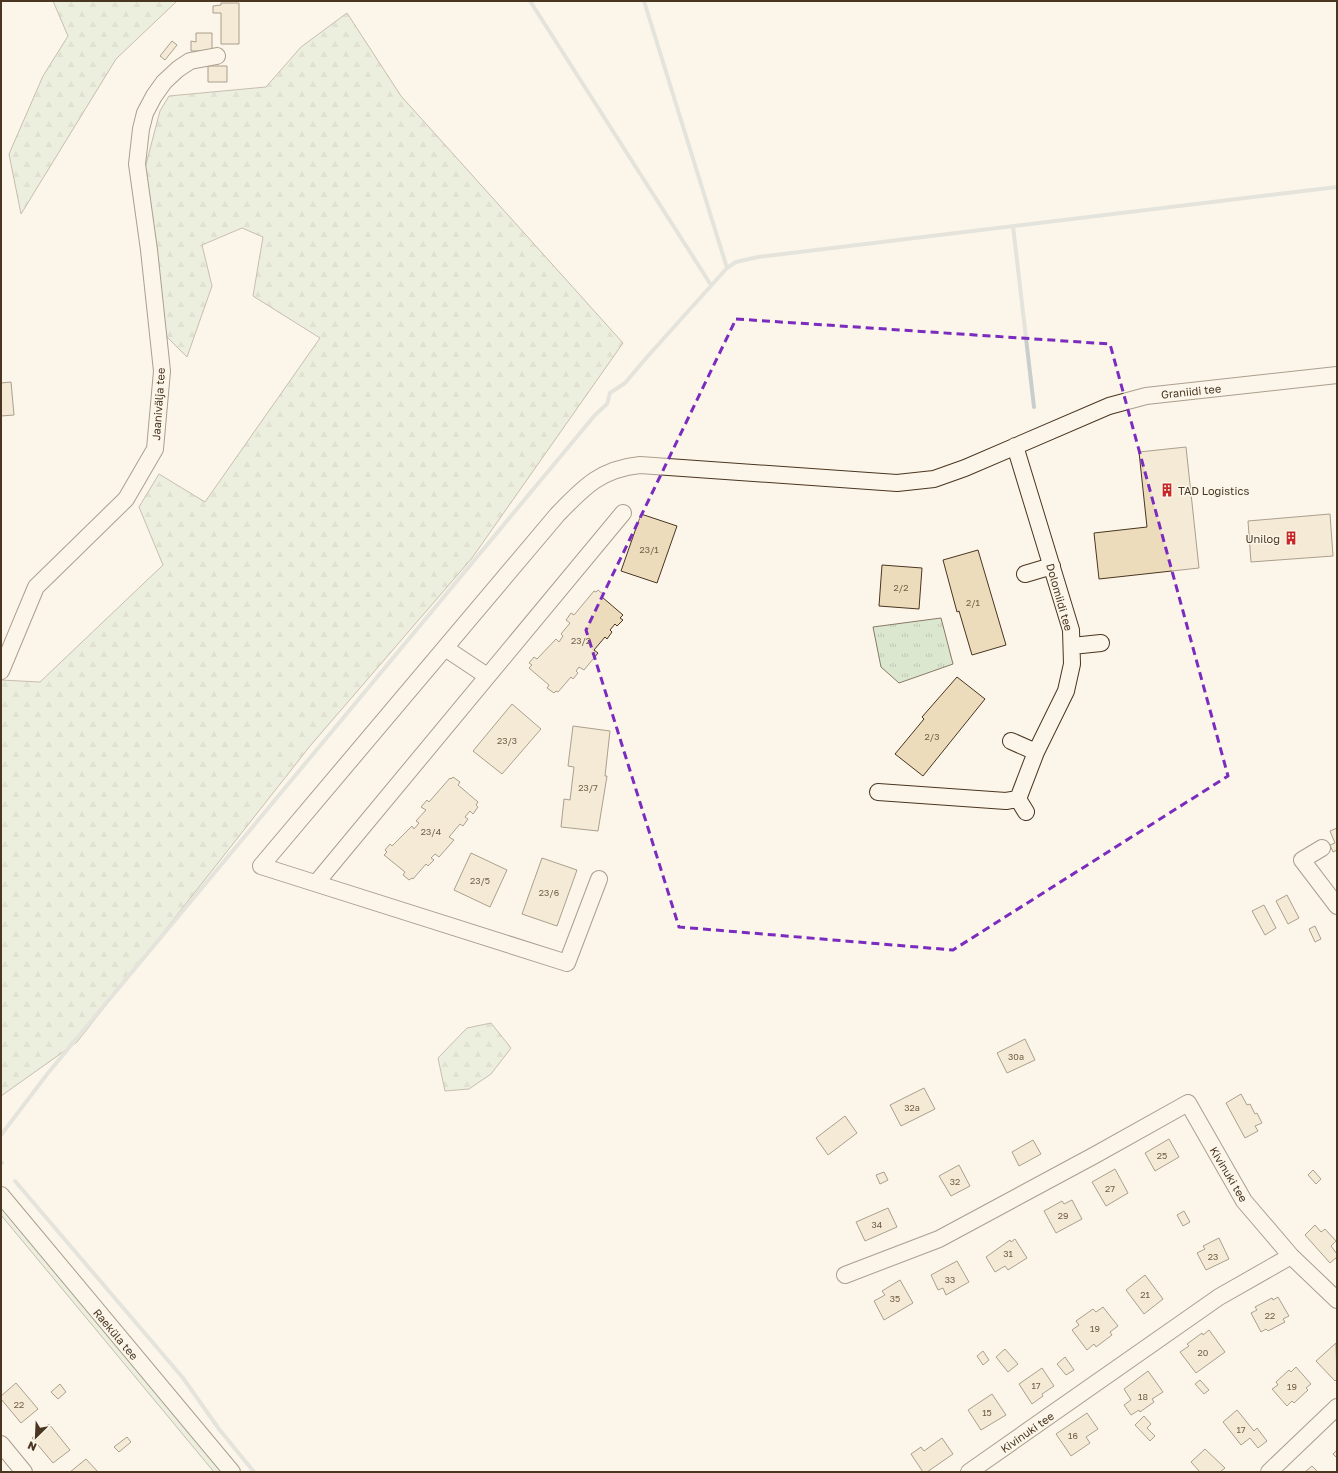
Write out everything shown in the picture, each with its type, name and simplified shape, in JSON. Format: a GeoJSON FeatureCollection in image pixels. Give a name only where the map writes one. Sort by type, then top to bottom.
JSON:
{"type":"FeatureCollection","features":[{"type":"Feature","properties":{"kind":"street","name":"Jaanivälja tee"},"geometry":{"type":"LineString","coordinates":[[1,671],[36,588],[126,499],[155,449],[162,371],[149,250],[137,164],[141,129],[145,113],[154,96],[173,73],[190,60],[217,56]]}},
{"type":"Feature","properties":{"kind":"street","name":"Graniidi tee"},"geometry":{"type":"LineString","coordinates":[[318,882],[261,866],[557,515],[580,490],[592,480],[623,467],[640,465],[897,483],[921,482],[965,468],[1050,430],[1109,406],[1146,396],[1337,375]]}},
{"type":"Feature","properties":{"kind":"street","name":"Dolomiidi tee"},"geometry":{"type":"LineString","coordinates":[[878,792],[1006,801],[1022,806],[1036,752],[1066,691],[1072,664],[1072,646],[1071,630],[1015,446]]}},
{"type":"Feature","properties":{"kind":"street"},"geometry":{"type":"LineString","coordinates":[[599,879],[567,963],[318,882],[623,513]]}},
{"type":"Feature","properties":{"kind":"street"},"geometry":{"type":"LineString","coordinates":[[1024,574],[1052,566]]}},
{"type":"Feature","properties":{"kind":"street"},"geometry":{"type":"LineString","coordinates":[[1072,646],[1101,643]]}},
{"type":"Feature","properties":{"kind":"street"},"geometry":{"type":"LineString","coordinates":[[445,648],[488,676]]}},
{"type":"Feature","properties":{"kind":"street"},"geometry":{"type":"LineString","coordinates":[[1011,741],[1036,752]]}},
{"type":"Feature","properties":{"kind":"street"},"geometry":{"type":"LineString","coordinates":[[1322,848],[1302,860],[1337,906]]}},
{"type":"Feature","properties":{"kind":"street","name":"Kivinuki tee"},"geometry":{"type":"LineString","coordinates":[[845,1275],[939,1239],[1096,1155],[1188,1103],[1244,1201],[1291,1256],[1219,1297],[969,1472]]}},
{"type":"Feature","properties":{"kind":"street","name":"Raeküla tee"},"geometry":{"type":"LineString","coordinates":[[1,1195],[232,1472]]}},
{"type":"Feature","properties":{"kind":"street"},"geometry":{"type":"LineString","coordinates":[[1291,1256],[1337,1300]]}},
{"type":"Feature","properties":{"kind":"street"},"geometry":{"type":"LineString","coordinates":[[1269,1472],[1337,1407]]}},
{"type":"Feature","properties":{"kind":"street"},"geometry":{"type":"LineString","coordinates":[[1,1444],[24,1472]]}},
{"type":"Feature","properties":{"kind":"highlighted area"},"geometry":{"type":"Polygon","coordinates":[[[736,319],[1110,344],[1228,776],[953,950],[679,927],[586,630],[736,319]]]}},
{"type":"Feature","properties":{"kind":"green space"},"geometry":{"type":"Polygon","coordinates":[[[53,1],[177,1],[116,59],[21,214],[9,154],[43,76],[68,36],[53,1]]]}},
{"type":"Feature","properties":{"kind":"green space"},"geometry":{"type":"Polygon","coordinates":[[[347,13],[401,96],[623,343],[472,558],[310,746],[77,1042],[1,1096],[1,680],[40,682],[163,565],[139,507],[159,474],[205,502],[320,338],[253,296],[263,237],[242,228],[202,245],[212,286],[187,357],[165,335],[145,168],[160,111],[169,96],[266,87],[301,47],[347,13]]]}},
{"type":"Feature","properties":{"kind":"green space"},"geometry":{"type":"Polygon","coordinates":[[[941,618],[953,664],[899,683],[881,667],[873,627],[941,618]]]}},
{"type":"Feature","properties":{"kind":"green space"},"geometry":{"type":"Polygon","coordinates":[[[491,1023],[511,1048],[491,1074],[469,1089],[445,1091],[438,1058],[467,1028],[491,1023]]]}},
{"type":"Feature","properties":{"kind":"green space"},"geometry":{"type":"Polygon","coordinates":[[[1,1207],[223,1472],[214,1472],[1,1215],[1,1207]]]}},
{"type":"Feature","properties":{"kind":"building"},"geometry":{"type":"Polygon","coordinates":[[[221,3],[239,3],[239,44],[221,44],[221,13],[213,13],[213,6],[221,5],[221,3]]]}},
{"type":"Feature","properties":{"kind":"building"},"geometry":{"type":"Polygon","coordinates":[[[196,33],[212,33],[212,51],[191,51],[191,41],[196,42],[196,33]]]}},
{"type":"Feature","properties":{"kind":"building"},"geometry":{"type":"Polygon","coordinates":[[[172,41],[177,45],[165,60],[160,56],[172,41]]]}},
{"type":"Feature","properties":{"kind":"building"},"geometry":{"type":"Polygon","coordinates":[[[208,66],[227,66],[227,82],[208,82],[208,66]]]}},
{"type":"Feature","properties":{"kind":"building"},"geometry":{"type":"Polygon","coordinates":[[[11,382],[14,415],[1,416],[1,383],[11,382]]]}},
{"type":"Feature","properties":{"kind":"building","name":"TAD Logistics"},"geometry":{"type":"Polygon","coordinates":[[[1186,447],[1199,568],[1099,579],[1094,533],[1147,527],[1139,452],[1186,447]]]}},
{"type":"Feature","properties":{"kind":"building"},"geometry":{"type":"Polygon","coordinates":[[[641,514],[677,526],[657,583],[621,571],[641,514]]]}},
{"type":"Feature","properties":{"kind":"building","name":"Unilog"},"geometry":{"type":"Polygon","coordinates":[[[1330,514],[1333,556],[1251,562],[1248,521],[1330,514]]]}},
{"type":"Feature","properties":{"kind":"building"},"geometry":{"type":"Polygon","coordinates":[[[978,550],[1006,645],[972,655],[959,611],[957,612],[943,560],[978,550]]]}},
{"type":"Feature","properties":{"kind":"building"},"geometry":{"type":"Polygon","coordinates":[[[882,565],[922,568],[919,609],[879,606],[882,565]]]}},
{"type":"Feature","properties":{"kind":"building"},"geometry":{"type":"Polygon","coordinates":[[[598,590],[604,595],[602,597],[623,615],[620,618],[623,620],[617,626],[615,624],[610,630],[612,632],[607,639],[605,637],[594,650],[598,653],[584,670],[579,667],[576,671],[578,673],[573,679],[571,677],[558,692],[556,691],[554,693],[547,688],[549,685],[529,668],[532,665],[529,663],[534,657],[537,659],[556,639],[559,642],[563,636],[561,634],[570,623],[566,620],[571,613],[574,615],[594,591],[596,592],[598,590]]]}},
{"type":"Feature","properties":{"kind":"building"},"geometry":{"type":"Polygon","coordinates":[[[957,677],[985,699],[923,776],[895,754],[924,719],[922,717],[957,677]]]}},
{"type":"Feature","properties":{"kind":"building"},"geometry":{"type":"Polygon","coordinates":[[[512,704],[541,729],[502,774],[473,751],[512,704]]]}},
{"type":"Feature","properties":{"kind":"building"},"geometry":{"type":"Polygon","coordinates":[[[573,726],[610,731],[605,776],[607,776],[598,831],[561,827],[564,799],[570,800],[574,767],[568,766],[573,726]]]}},
{"type":"Feature","properties":{"kind":"building"},"geometry":{"type":"Polygon","coordinates":[[[453,777],[460,782],[458,785],[478,802],[476,805],[478,807],[473,814],[470,811],[465,817],[468,819],[463,826],[460,824],[449,837],[454,840],[439,857],[435,854],[431,858],[434,860],[428,866],[426,864],[413,879],[412,878],[409,880],[403,875],[405,872],[384,855],[387,852],[385,850],[390,844],[392,846],[412,826],[414,829],[419,823],[416,821],[426,810],[421,807],[427,800],[429,802],[450,778],[451,779],[453,777]]]}},
{"type":"Feature","properties":{"kind":"building"},"geometry":{"type":"Polygon","coordinates":[[[1337,828],[1337,850],[1333,852],[1330,845],[1335,843],[1330,831],[1337,828]]]}},
{"type":"Feature","properties":{"kind":"building"},"geometry":{"type":"Polygon","coordinates":[[[471,853],[507,870],[490,907],[454,890],[471,853]]]}},
{"type":"Feature","properties":{"kind":"building"},"geometry":{"type":"Polygon","coordinates":[[[542,858],[577,870],[557,926],[522,914],[542,858]]]}},
{"type":"Feature","properties":{"kind":"building"},"geometry":{"type":"Polygon","coordinates":[[[1287,895],[1299,918],[1288,924],[1276,901],[1287,895]]]}},
{"type":"Feature","properties":{"kind":"building"},"geometry":{"type":"Polygon","coordinates":[[[1264,905],[1276,928],[1265,935],[1252,911],[1264,905]]]}},
{"type":"Feature","properties":{"kind":"building"},"geometry":{"type":"Polygon","coordinates":[[[1315,926],[1321,939],[1315,942],[1309,929],[1315,926]]]}},
{"type":"Feature","properties":{"kind":"building"},"geometry":{"type":"Polygon","coordinates":[[[1025,1039],[1035,1060],[1007,1073],[997,1053],[1025,1039]]]}},
{"type":"Feature","properties":{"kind":"building"},"geometry":{"type":"Polygon","coordinates":[[[924,1088],[935,1109],[901,1126],[890,1105],[924,1088]]]}},
{"type":"Feature","properties":{"kind":"building"},"geometry":{"type":"Polygon","coordinates":[[[1241,1094],[1247,1105],[1250,1104],[1255,1114],[1257,1113],[1262,1123],[1255,1126],[1258,1131],[1245,1138],[1226,1103],[1241,1094]]]}},
{"type":"Feature","properties":{"kind":"building"},"geometry":{"type":"Polygon","coordinates":[[[845,1116],[857,1133],[828,1155],[816,1138],[845,1116]]]}},
{"type":"Feature","properties":{"kind":"building"},"geometry":{"type":"Polygon","coordinates":[[[1169,1139],[1179,1157],[1155,1171],[1145,1153],[1169,1139]]]}},
{"type":"Feature","properties":{"kind":"building"},"geometry":{"type":"Polygon","coordinates":[[[1033,1140],[1041,1154],[1019,1166],[1012,1152],[1033,1140]]]}},
{"type":"Feature","properties":{"kind":"building"},"geometry":{"type":"Polygon","coordinates":[[[959,1165],[970,1186],[951,1196],[939,1176],[959,1165]]]}},
{"type":"Feature","properties":{"kind":"building"},"geometry":{"type":"Polygon","coordinates":[[[1115,1169],[1128,1193],[1106,1206],[1092,1182],[1115,1169]]]}},
{"type":"Feature","properties":{"kind":"building"},"geometry":{"type":"Polygon","coordinates":[[[1313,1170],[1321,1179],[1316,1184],[1308,1175],[1313,1170]]]}},
{"type":"Feature","properties":{"kind":"building"},"geometry":{"type":"Polygon","coordinates":[[[884,1172],[888,1180],[880,1184],[876,1175],[884,1172]]]}},
{"type":"Feature","properties":{"kind":"building"},"geometry":{"type":"Polygon","coordinates":[[[1072,1200],[1082,1219],[1056,1233],[1044,1211],[1062,1201],[1064,1204],[1072,1200]]]}},
{"type":"Feature","properties":{"kind":"building"},"geometry":{"type":"Polygon","coordinates":[[[888,1208],[897,1227],[865,1241],[856,1222],[888,1208]]]}},
{"type":"Feature","properties":{"kind":"building"},"geometry":{"type":"Polygon","coordinates":[[[1184,1211],[1190,1222],[1183,1226],[1177,1215],[1184,1211]]]}},
{"type":"Feature","properties":{"kind":"building"},"geometry":{"type":"Polygon","coordinates":[[[1315,1225],[1321,1232],[1325,1229],[1336,1241],[1331,1246],[1337,1254],[1337,1257],[1330,1263],[1305,1235],[1315,1225]]]}},
{"type":"Feature","properties":{"kind":"building"},"geometry":{"type":"Polygon","coordinates":[[[1219,1238],[1229,1259],[1206,1270],[1197,1253],[1205,1249],[1203,1246],[1219,1238]]]}},
{"type":"Feature","properties":{"kind":"building"},"geometry":{"type":"Polygon","coordinates":[[[1015,1239],[1027,1258],[1008,1270],[1005,1266],[995,1272],[986,1257],[1010,1240],[1011,1242],[1015,1239]]]}},
{"type":"Feature","properties":{"kind":"building"},"geometry":{"type":"Polygon","coordinates":[[[957,1261],[969,1282],[946,1295],[943,1288],[938,1290],[931,1275],[957,1261]]]}},
{"type":"Feature","properties":{"kind":"building"},"geometry":{"type":"Polygon","coordinates":[[[1145,1275],[1163,1299],[1144,1314],[1126,1290],[1145,1275]]]}},
{"type":"Feature","properties":{"kind":"building"},"geometry":{"type":"Polygon","coordinates":[[[900,1280],[913,1303],[884,1320],[874,1301],[885,1295],[882,1291],[900,1280]]]}},
{"type":"Feature","properties":{"kind":"building"},"geometry":{"type":"Polygon","coordinates":[[[1278,1297],[1289,1316],[1283,1319],[1285,1322],[1268,1331],[1266,1329],[1261,1332],[1251,1313],[1257,1310],[1255,1307],[1272,1298],[1273,1300],[1278,1297]]]}},
{"type":"Feature","properties":{"kind":"building"},"geometry":{"type":"Polygon","coordinates":[[[1103,1307],[1118,1326],[1110,1332],[1112,1335],[1096,1347],[1094,1344],[1087,1350],[1072,1330],[1079,1325],[1076,1321],[1093,1309],[1096,1312],[1103,1307]]]}},
{"type":"Feature","properties":{"kind":"building"},"geometry":{"type":"Polygon","coordinates":[[[1209,1330],[1225,1352],[1196,1373],[1180,1352],[1189,1346],[1187,1344],[1202,1333],[1203,1335],[1209,1330]]]}},
{"type":"Feature","properties":{"kind":"building"},"geometry":{"type":"Polygon","coordinates":[[[1336,1343],[1337,1379],[1335,1381],[1316,1361],[1336,1343]]]}},
{"type":"Feature","properties":{"kind":"building"},"geometry":{"type":"Polygon","coordinates":[[[1005,1349],[1018,1364],[1008,1372],[996,1357],[1005,1349]]]}},
{"type":"Feature","properties":{"kind":"building"},"geometry":{"type":"Polygon","coordinates":[[[983,1351],[989,1360],[983,1365],[977,1356],[983,1351]]]}},
{"type":"Feature","properties":{"kind":"building"},"geometry":{"type":"Polygon","coordinates":[[[1065,1357],[1074,1370],[1066,1375],[1057,1364],[1065,1357]]]}},
{"type":"Feature","properties":{"kind":"building"},"geometry":{"type":"Polygon","coordinates":[[[1296,1367],[1311,1384],[1306,1388],[1308,1390],[1294,1403],[1292,1401],[1287,1406],[1272,1389],[1278,1385],[1276,1382],[1289,1370],[1291,1372],[1296,1367]]]}},
{"type":"Feature","properties":{"kind":"building"},"geometry":{"type":"Polygon","coordinates":[[[1042,1368],[1054,1386],[1042,1394],[1043,1396],[1032,1404],[1019,1384],[1042,1368]]]}},
{"type":"Feature","properties":{"kind":"building"},"geometry":{"type":"Polygon","coordinates":[[[1148,1371],[1163,1392],[1152,1399],[1154,1402],[1140,1412],[1139,1410],[1131,1415],[1124,1405],[1131,1400],[1124,1389],[1148,1371]]]}},
{"type":"Feature","properties":{"kind":"building"},"geometry":{"type":"Polygon","coordinates":[[[1200,1380],[1209,1390],[1204,1394],[1195,1384],[1200,1380]]]}},
{"type":"Feature","properties":{"kind":"building"},"geometry":{"type":"Polygon","coordinates":[[[16,1383],[38,1409],[21,1423],[1,1399],[1,1396],[16,1383]]]}},
{"type":"Feature","properties":{"kind":"building"},"geometry":{"type":"Polygon","coordinates":[[[60,1384],[66,1392],[58,1399],[51,1392],[60,1384]]]}},
{"type":"Feature","properties":{"kind":"building"},"geometry":{"type":"Polygon","coordinates":[[[992,1394],[1006,1415],[981,1430],[968,1410],[992,1394]]]}},
{"type":"Feature","properties":{"kind":"building"},"geometry":{"type":"Polygon","coordinates":[[[1237,1410],[1254,1431],[1257,1428],[1267,1441],[1258,1448],[1250,1438],[1241,1445],[1223,1422],[1237,1410]]]}},
{"type":"Feature","properties":{"kind":"building"},"geometry":{"type":"Polygon","coordinates":[[[1087,1413],[1098,1429],[1086,1437],[1090,1443],[1071,1456],[1056,1434],[1087,1413]]]}},
{"type":"Feature","properties":{"kind":"building"},"geometry":{"type":"Polygon","coordinates":[[[1144,1416],[1151,1424],[1147,1428],[1155,1436],[1150,1441],[1135,1425],[1144,1416]]]}},
{"type":"Feature","properties":{"kind":"building"},"geometry":{"type":"Polygon","coordinates":[[[49,1424],[70,1450],[53,1463],[32,1438],[49,1424]]]}},
{"type":"Feature","properties":{"kind":"building"},"geometry":{"type":"Polygon","coordinates":[[[127,1437],[131,1442],[119,1452],[114,1447],[127,1437]]]}},
{"type":"Feature","properties":{"kind":"building"},"geometry":{"type":"Polygon","coordinates":[[[942,1438],[953,1454],[927,1472],[923,1472],[911,1454],[921,1447],[924,1451],[942,1438]]]}},
{"type":"Feature","properties":{"kind":"building"},"geometry":{"type":"Polygon","coordinates":[[[1205,1449],[1225,1468],[1220,1472],[1200,1472],[1191,1462],[1205,1449]]]}},
{"type":"Feature","properties":{"kind":"building"},"geometry":{"type":"Polygon","coordinates":[[[1337,1450],[1337,1458],[1333,1454],[1337,1450]]]}},
{"type":"Feature","properties":{"kind":"building"},"geometry":{"type":"Polygon","coordinates":[[[86,1459],[98,1472],[70,1472],[86,1459]]]}},
{"type":"Feature","properties":{"kind":"building"},"geometry":{"type":"Polygon","coordinates":[[[1312,1466],[1318,1472],[1305,1472],[1312,1466]]]}},
{"type":"Feature","properties":{"kind":"waterway"},"geometry":{"type":"LineString","coordinates":[[530,1],[711,285]]}},
{"type":"Feature","properties":{"kind":"waterway"},"geometry":{"type":"LineString","coordinates":[[1,1135],[48,1073],[595,415],[607,404],[610,393],[625,383],[727,268],[644,1]]}},
{"type":"Feature","properties":{"kind":"waterway"},"geometry":{"type":"LineString","coordinates":[[727,268],[736,262],[758,257],[1337,187]]}},
{"type":"Feature","properties":{"kind":"waterway"},"geometry":{"type":"LineString","coordinates":[[1013,226],[1034,407]]}},
{"type":"Feature","properties":{"kind":"waterway"},"geometry":{"type":"LineString","coordinates":[[15,1181],[183,1378],[219,1429],[254,1472]]}},
{"type":"Feature","properties":{"kind":"place","name":"TAD Logistics"},"geometry":{"type":"Point","coordinates":[1167,490]}},
{"type":"Feature","properties":{"kind":"place","name":"Unilog"},"geometry":{"type":"Point","coordinates":[1291,538]}}]}
